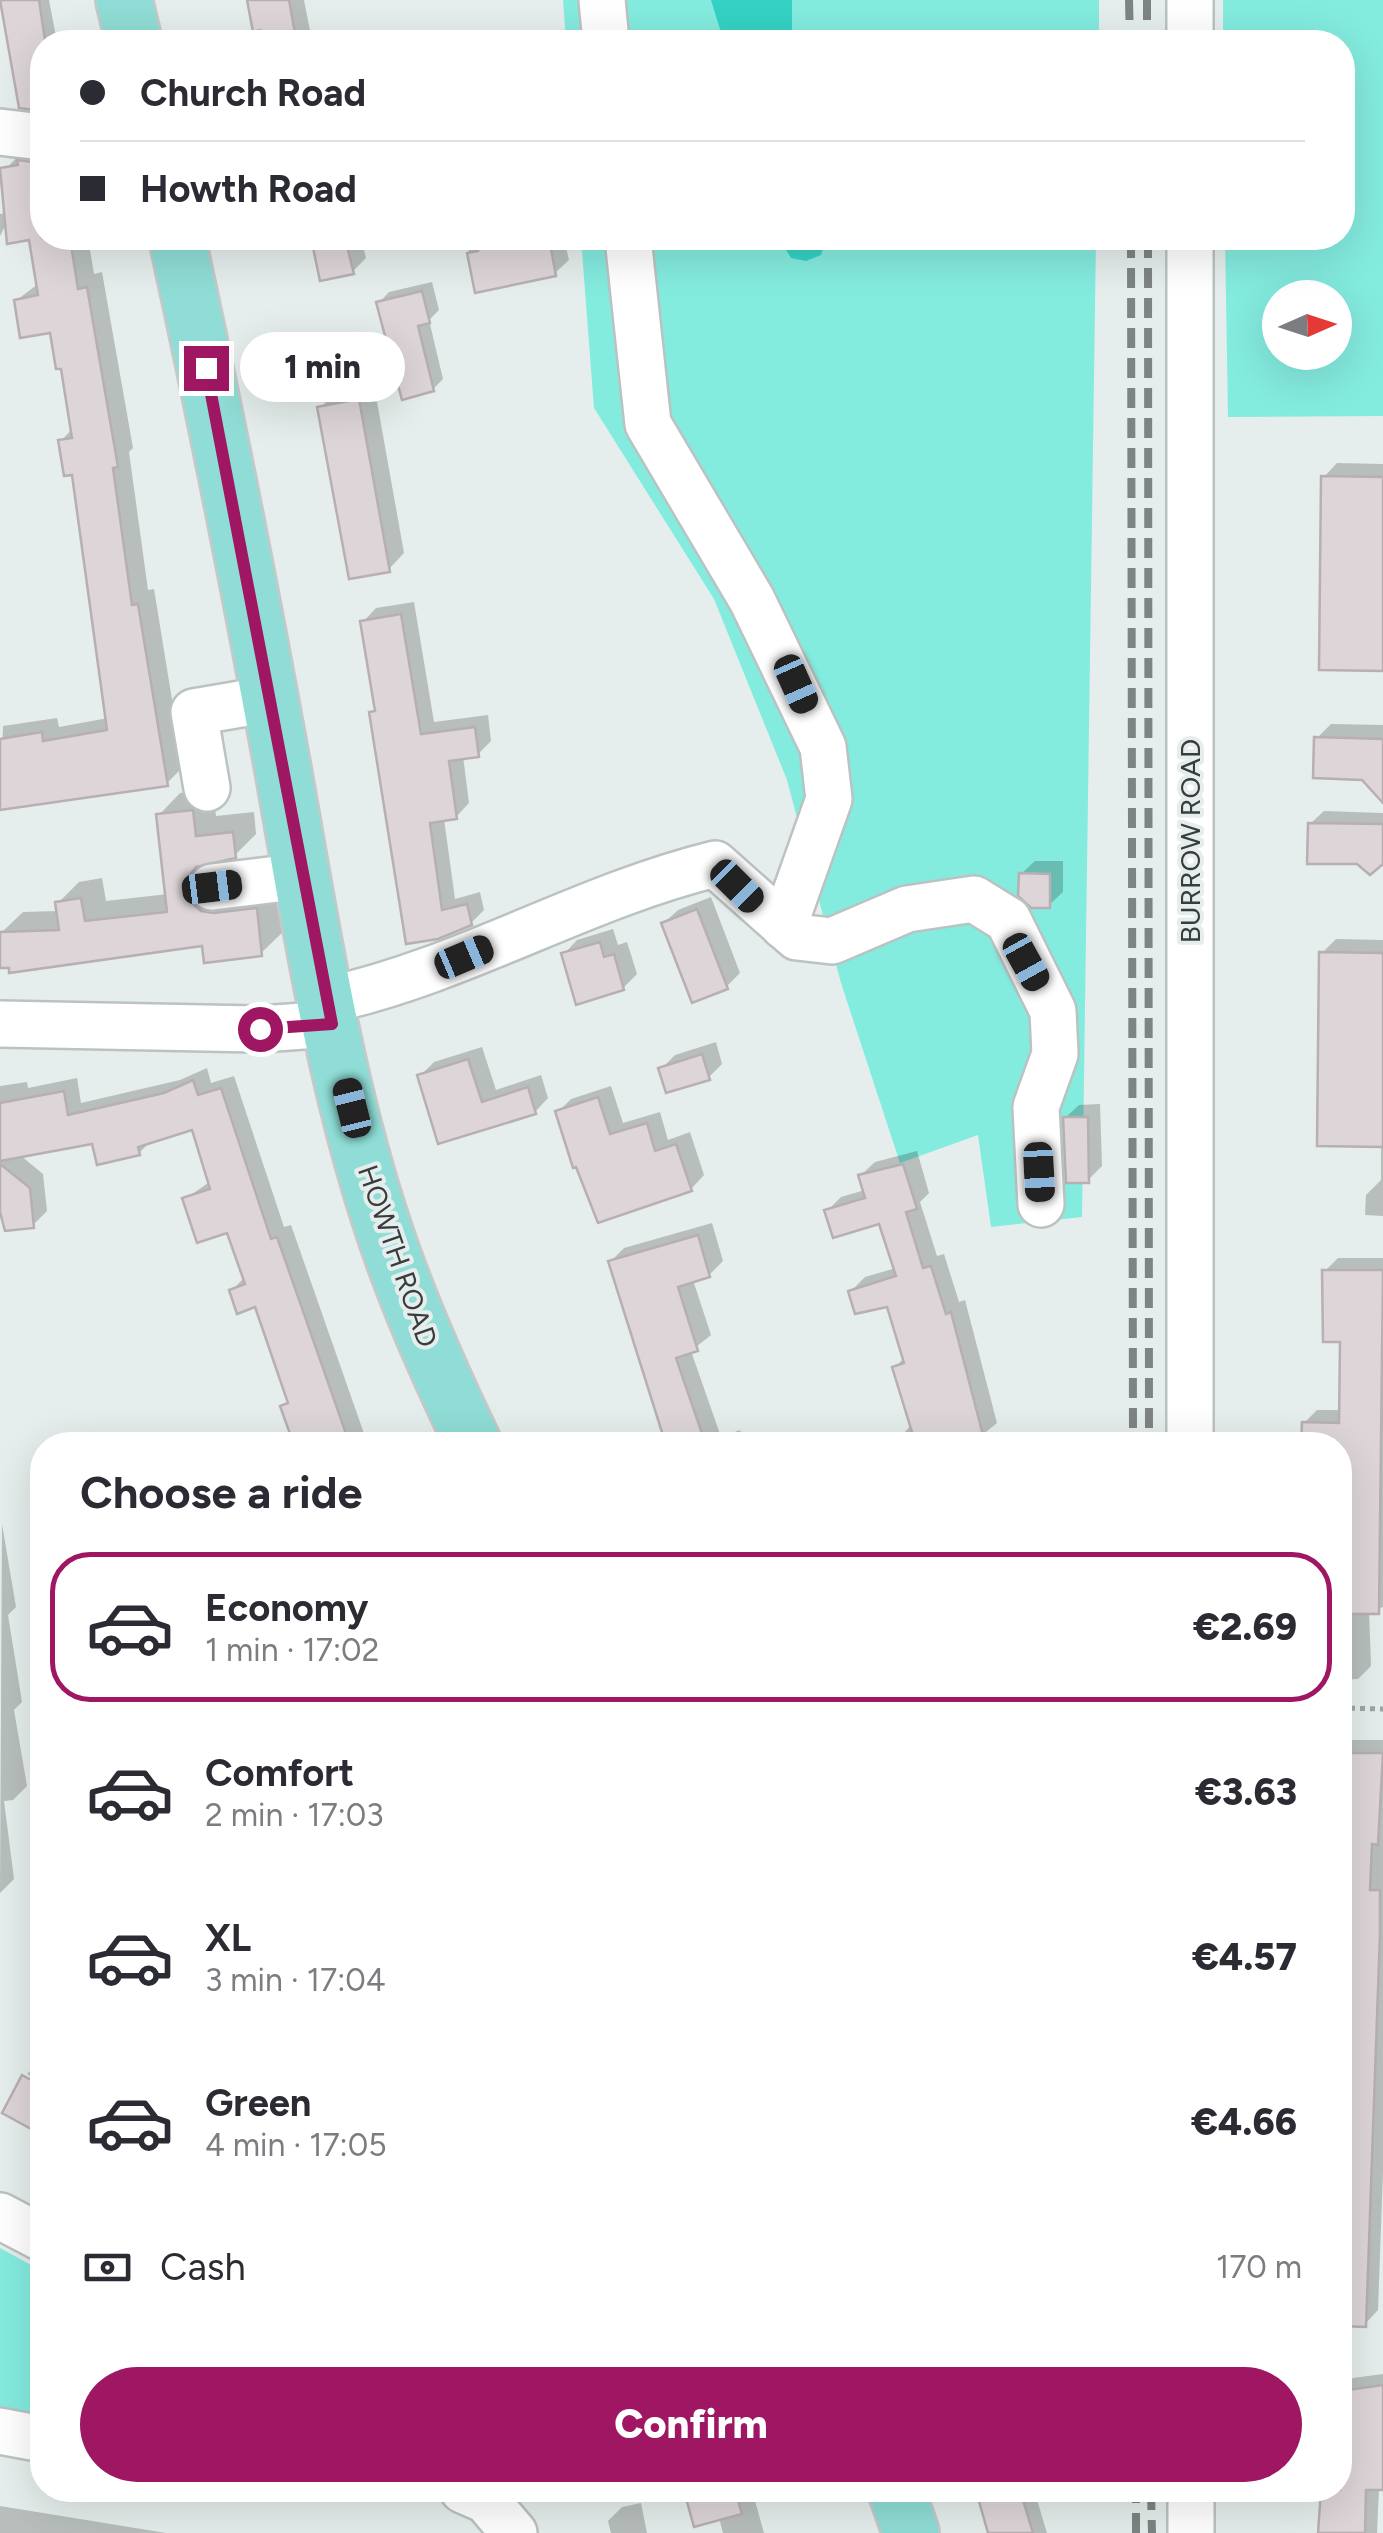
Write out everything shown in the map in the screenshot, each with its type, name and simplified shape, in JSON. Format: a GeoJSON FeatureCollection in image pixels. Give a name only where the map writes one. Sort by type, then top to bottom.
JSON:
{"type":"FeatureCollection","features":[{"type":"Feature","properties":{"kind":"main road"},"geometry":{"type":"LineString","coordinates":[[124,0],[131,30]]}},
{"type":"Feature","properties":{"kind":"main road","name":"HOWTH ROAD"},"geometry":{"type":"LineString","coordinates":[[179,250],[330,1012],[378,1212],[424,1342],[468,1432]]}},
{"type":"Feature","properties":{"kind":"main road"},"geometry":{"type":"LineString","coordinates":[[900,2502],[910,2533]]}},
{"type":"Feature","properties":{"kind":"street"},"geometry":{"type":"LineString","coordinates":[[602,0],[605,30]]}},
{"type":"Feature","properties":{"kind":"street"},"geometry":{"type":"LineString","coordinates":[[1190,0],[1190,30]]}},
{"type":"Feature","properties":{"kind":"street"},"geometry":{"type":"LineString","coordinates":[[0,132],[30,136]]}},
{"type":"Feature","properties":{"kind":"street"},"geometry":{"type":"LineString","coordinates":[[629,250],[648,424],[752,600],[823,747],[829,799],[784,926]]}},
{"type":"Feature","properties":{"kind":"street","name":"BURROW ROAD"},"geometry":{"type":"LineString","coordinates":[[1190,250],[1190,1432]]}},
{"type":"Feature","properties":{"kind":"street"},"geometry":{"type":"LineString","coordinates":[[208,788],[194,712],[270,700]]}},
{"type":"Feature","properties":{"kind":"street"},"geometry":{"type":"LineString","coordinates":[[0,1024],[260,1029],[330,1012],[658,878],[715,864],[797,937],[832,941],[907,909],[974,899],[1008,920],[1053,1011],[1055,1054],[1036,1107],[1040,1204]]}},
{"type":"Feature","properties":{"kind":"street"},"geometry":{"type":"LineString","coordinates":[[212,887],[302,876]]}},
{"type":"Feature","properties":{"kind":"street"},"geometry":{"type":"LineString","coordinates":[[0,2216],[30,2232]]}},
{"type":"Feature","properties":{"kind":"street"},"geometry":{"type":"LineString","coordinates":[[0,2431],[30,2436]]}},
{"type":"Feature","properties":{"kind":"street"},"geometry":{"type":"LineString","coordinates":[[488,2502],[514,2533]]}},
{"type":"Feature","properties":{"kind":"street"},"geometry":{"type":"LineString","coordinates":[[1191,2502],[1191,2533]]}},
{"type":"Feature","properties":{"kind":"path"},"geometry":{"type":"LineString","coordinates":[[1352,1708],[1383,1709]]}},
{"type":"Feature","properties":{"kind":"shaded area"},"geometry":{"type":"Polygon","coordinates":[[[563,0],[1099,0],[1099,30],[565,30],[563,0]]]}},
{"type":"Feature","properties":{"kind":"shaded area"},"geometry":{"type":"Polygon","coordinates":[[[711,0],[792,0],[792,30],[720,30],[711,0]]]}},
{"type":"Feature","properties":{"kind":"shaded area"},"geometry":{"type":"Polygon","coordinates":[[[1223,0],[1383,0],[1383,416],[1228,417],[1225,250],[1355,250],[1355,30],[1223,30],[1223,0]]]}},
{"type":"Feature","properties":{"kind":"shaded area"},"geometry":{"type":"Polygon","coordinates":[[[582,250],[1096,250],[1082,1217],[991,1227],[978,1135],[900,1163],[841,983],[787,780],[714,599],[594,408],[582,250]]]}},
{"type":"Feature","properties":{"kind":"shaded area"},"geometry":{"type":"Polygon","coordinates":[[[786,250],[822,250],[821,255],[806,261],[791,258],[786,250]]]}},
{"type":"Feature","properties":{"kind":"shaded area"},"geometry":{"type":"Polygon","coordinates":[[[0,2248],[30,2264],[30,2416],[0,2410],[0,2248]]]}},
{"type":"Feature","properties":{"kind":"building"},"geometry":{"type":"Polygon","coordinates":[[[0,0],[39,0],[44,30],[30,30],[30,109],[19,108],[0,0]]]}},
{"type":"Feature","properties":{"kind":"building"},"geometry":{"type":"Polygon","coordinates":[[[247,0],[289,0],[294,30],[253,30],[247,0]]]}},
{"type":"Feature","properties":{"kind":"building"},"geometry":{"type":"Polygon","coordinates":[[[17,160],[30,162],[30,246],[29,240],[7,244],[0,168],[18,165],[17,160]]]}},
{"type":"Feature","properties":{"kind":"building"},"geometry":{"type":"Polygon","coordinates":[[[31,250],[72,250],[78,289],[87,287],[118,467],[113,468],[132,605],[138,604],[168,786],[0,810],[0,739],[42,732],[43,741],[107,730],[72,475],[64,476],[58,440],[72,438],[61,369],[56,369],[50,333],[20,338],[14,300],[38,295],[31,250]]]}},
{"type":"Feature","properties":{"kind":"building"},"geometry":{"type":"Polygon","coordinates":[[[314,250],[348,250],[354,274],[320,281],[314,250]]]}},
{"type":"Feature","properties":{"kind":"building"},"geometry":{"type":"Polygon","coordinates":[[[551,250],[556,276],[475,293],[467,253],[551,250]]]}},
{"type":"Feature","properties":{"kind":"building"},"geometry":{"type":"Polygon","coordinates":[[[422,291],[430,323],[418,326],[434,391],[402,400],[376,302],[422,291]]]}},
{"type":"Feature","properties":{"kind":"building"},"geometry":{"type":"Polygon","coordinates":[[[359,399],[390,572],[349,579],[317,407],[359,399]]]}},
{"type":"Feature","properties":{"kind":"building"},"geometry":{"type":"Polygon","coordinates":[[[1321,476],[1383,477],[1383,671],[1319,670],[1321,476]]]}},
{"type":"Feature","properties":{"kind":"building"},"geometry":{"type":"Polygon","coordinates":[[[401,614],[421,734],[475,727],[479,757],[449,761],[457,819],[430,823],[442,910],[467,904],[472,925],[438,939],[406,944],[369,712],[375,711],[360,621],[401,614]]]}},
{"type":"Feature","properties":{"kind":"building"},"geometry":{"type":"Polygon","coordinates":[[[1314,737],[1383,739],[1383,803],[1362,780],[1313,778],[1314,737]]]}},
{"type":"Feature","properties":{"kind":"building"},"geometry":{"type":"Polygon","coordinates":[[[193,810],[196,836],[233,832],[236,858],[196,867],[188,878],[191,902],[201,911],[214,913],[257,908],[262,956],[204,963],[202,946],[9,973],[9,968],[0,968],[0,932],[59,930],[55,902],[81,898],[85,921],[167,912],[156,814],[193,810]]]}},
{"type":"Feature","properties":{"kind":"building"},"geometry":{"type":"Polygon","coordinates":[[[1308,823],[1383,824],[1383,864],[1370,875],[1357,864],[1307,864],[1308,823]]]}},
{"type":"Feature","properties":{"kind":"building"},"geometry":{"type":"Polygon","coordinates":[[[1019,873],[1050,874],[1050,908],[1031,908],[1018,896],[1019,873]]]}},
{"type":"Feature","properties":{"kind":"building"},"geometry":{"type":"Polygon","coordinates":[[[697,909],[728,989],[692,1003],[661,923],[697,909]]]}},
{"type":"Feature","properties":{"kind":"building"},"geometry":{"type":"Polygon","coordinates":[[[600,942],[604,957],[614,954],[624,990],[576,1005],[561,953],[600,942]]]}},
{"type":"Feature","properties":{"kind":"building"},"geometry":{"type":"Polygon","coordinates":[[[1319,952],[1383,953],[1383,1147],[1317,1146],[1319,952]]]}},
{"type":"Feature","properties":{"kind":"building"},"geometry":{"type":"Polygon","coordinates":[[[702,1054],[710,1080],[666,1093],[658,1068],[702,1054]]]}},
{"type":"Feature","properties":{"kind":"building"},"geometry":{"type":"Polygon","coordinates":[[[468,1059],[482,1102],[528,1087],[536,1114],[438,1144],[417,1075],[468,1059]]]}},
{"type":"Feature","properties":{"kind":"building"},"geometry":{"type":"Polygon","coordinates":[[[193,1080],[198,1095],[221,1088],[271,1239],[277,1237],[345,1432],[289,1432],[280,1406],[288,1403],[255,1307],[237,1314],[229,1290],[245,1284],[227,1233],[197,1243],[182,1198],[210,1189],[192,1130],[138,1147],[140,1155],[97,1165],[92,1144],[0,1161],[0,1103],[64,1091],[68,1115],[164,1093],[193,1080]]]}},
{"type":"Feature","properties":{"kind":"building"},"geometry":{"type":"Polygon","coordinates":[[[598,1097],[610,1134],[647,1123],[655,1151],[676,1144],[692,1191],[598,1223],[576,1167],[573,1168],[555,1111],[598,1097]]]}},
{"type":"Feature","properties":{"kind":"building"},"geometry":{"type":"Polygon","coordinates":[[[1063,1117],[1088,1117],[1089,1183],[1066,1183],[1063,1117]]]}},
{"type":"Feature","properties":{"kind":"building"},"geometry":{"type":"Polygon","coordinates":[[[0,1164],[30,1188],[34,1228],[5,1231],[0,1212],[0,1164]]]}},
{"type":"Feature","properties":{"kind":"building"},"geometry":{"type":"Polygon","coordinates":[[[903,1164],[917,1209],[906,1212],[923,1268],[931,1266],[946,1314],[951,1312],[982,1432],[912,1432],[892,1367],[904,1363],[887,1307],[855,1314],[848,1291],[896,1276],[879,1224],[833,1238],[824,1210],[865,1198],[858,1175],[903,1164]]]}},
{"type":"Feature","properties":{"kind":"building"},"geometry":{"type":"Polygon","coordinates":[[[698,1235],[710,1277],[678,1287],[698,1351],[676,1358],[702,1432],[662,1432],[608,1261],[698,1235]]]}},
{"type":"Feature","properties":{"kind":"building"},"geometry":{"type":"Polygon","coordinates":[[[1322,1270],[1383,1270],[1379,1614],[1352,1614],[1352,1432],[1302,1432],[1302,1422],[1339,1423],[1340,1342],[1323,1342],[1322,1270]]]}},
{"type":"Feature","properties":{"kind":"building"},"geometry":{"type":"Polygon","coordinates":[[[1352,1753],[1383,1753],[1378,1845],[1372,1844],[1370,1890],[1380,1890],[1380,1934],[1366,2327],[1352,2326],[1352,1753]]]}},
{"type":"Feature","properties":{"kind":"building"},"geometry":{"type":"Polygon","coordinates":[[[22,2075],[30,2079],[30,2128],[2,2113],[22,2075]]]}},
{"type":"Feature","properties":{"kind":"building"},"geometry":{"type":"Polygon","coordinates":[[[1383,2385],[1383,2490],[1366,2490],[1365,2533],[1318,2533],[1320,2502],[1352,2502],[1352,2389],[1383,2385]]]}},
{"type":"Feature","properties":{"kind":"building"},"geometry":{"type":"Polygon","coordinates":[[[687,2502],[738,2502],[742,2514],[694,2527],[687,2502]]]}},
{"type":"Feature","properties":{"kind":"building"},"geometry":{"type":"Polygon","coordinates":[[[979,2502],[1024,2502],[1033,2533],[988,2533],[979,2502]]]}},
{"type":"Feature","properties":{"kind":"railway"},"geometry":{"type":"LineString","coordinates":[[1129,0],[1130,30]]}},
{"type":"Feature","properties":{"kind":"railway"},"geometry":{"type":"LineString","coordinates":[[1147,0],[1147,30]]}},
{"type":"Feature","properties":{"kind":"railway"},"geometry":{"type":"LineString","coordinates":[[1131,250],[1133,1432]]}},
{"type":"Feature","properties":{"kind":"railway"},"geometry":{"type":"LineString","coordinates":[[1148,250],[1149,1432]]}},
{"type":"Feature","properties":{"kind":"railway"},"geometry":{"type":"LineString","coordinates":[[1136,2502],[1136,2533]]}},
{"type":"Feature","properties":{"kind":"railway"},"geometry":{"type":"LineString","coordinates":[[1151,2502],[1152,2533]]}},
{"type":"Feature","properties":{"kind":"route"},"geometry":{"type":"LineString","coordinates":[[206,368],[332,1024],[260,1029]]}}]}
